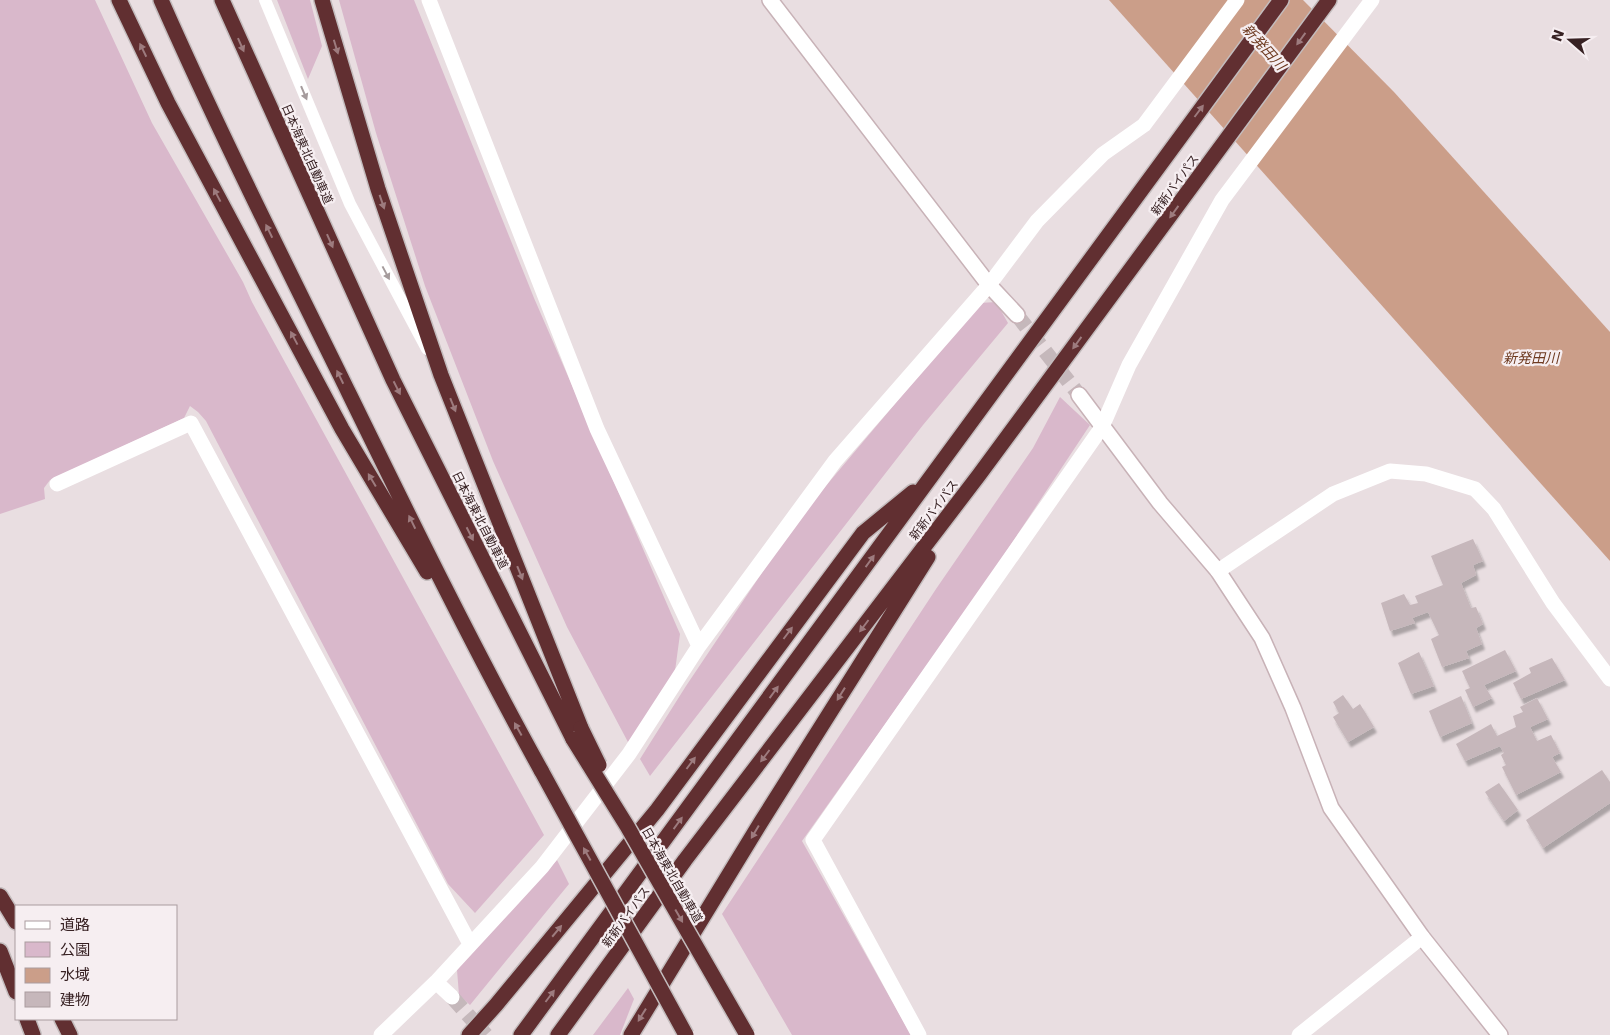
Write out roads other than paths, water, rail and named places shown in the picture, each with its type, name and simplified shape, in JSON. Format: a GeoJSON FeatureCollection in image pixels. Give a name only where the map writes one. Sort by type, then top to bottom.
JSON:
{"type":"FeatureCollection","features":[{"type":"Feature","properties":{"kind":"highway"},"geometry":{"type":"LineString","coordinates":[[119,0],[168,103],[342,429],[487,672],[686,1035]]}},
{"type":"Feature","properties":{"kind":"highway"},"geometry":{"type":"LineString","coordinates":[[161,0],[210,112],[487,672]]}},
{"type":"Feature","properties":{"kind":"highway","name":"日本海東北自動車道"},"geometry":{"type":"LineString","coordinates":[[222,0],[393,380],[577,734],[627,826],[747,1035]]}},
{"type":"Feature","properties":{"kind":"highway"},"geometry":{"type":"LineString","coordinates":[[322,0],[378,188],[441,376],[577,734]]}},
{"type":"Feature","properties":{"kind":"highway","name":"新新バイパス"},"geometry":{"type":"LineString","coordinates":[[521,1035],[1281,0]]}},
{"type":"Feature","properties":{"kind":"highway","name":"新新バイパス"},"geometry":{"type":"LineString","coordinates":[[558,1035],[685,860],[979,475],[1329,0]]}},
{"type":"Feature","properties":{"kind":"highway"},"geometry":{"type":"LineString","coordinates":[[631,1035],[760,822],[979,475]]}},
{"type":"Feature","properties":{"kind":"highway"},"geometry":{"type":"LineString","coordinates":[[469,1035],[657,810],[863,533],[931,477]]}},
{"type":"Feature","properties":{"kind":"highway"},"geometry":{"type":"LineString","coordinates":[[0,896],[15,920]]}},
{"type":"Feature","properties":{"kind":"highway"},"geometry":{"type":"LineString","coordinates":[[0,951],[15,989]]}},
{"type":"Feature","properties":{"kind":"highway"},"geometry":{"type":"LineString","coordinates":[[27,1020],[33,1035]]}},
{"type":"Feature","properties":{"kind":"highway"},"geometry":{"type":"LineString","coordinates":[[62,1020],[70,1035]]}},
{"type":"Feature","properties":{"kind":"street"},"geometry":{"type":"LineString","coordinates":[[429,0],[597,429],[699,646]]}},
{"type":"Feature","properties":{"kind":"street"},"geometry":{"type":"LineString","coordinates":[[770,0],[989,285],[1017,316]]}},
{"type":"Feature","properties":{"kind":"street"},"geometry":{"type":"LineString","coordinates":[[381,1035],[436,982],[542,866],[624,761],[699,646],[835,461],[989,285],[1037,222],[1103,154],[1144,126],[1237,0]]}},
{"type":"Feature","properties":{"kind":"street"},"geometry":{"type":"LineString","coordinates":[[919,1035],[814,840],[1102,427],[1129,365],[1222,200],[1372,0]]}},
{"type":"Feature","properties":{"kind":"street"},"geometry":{"type":"LineString","coordinates":[[1078,395],[1160,503],[1218,571],[1262,638],[1293,708],[1331,808],[1422,937],[1500,1035]]}},
{"type":"Feature","properties":{"kind":"street"},"geometry":{"type":"LineString","coordinates":[[57,484],[191,423],[470,944]]}},
{"type":"Feature","properties":{"kind":"street"},"geometry":{"type":"LineString","coordinates":[[1218,571],[1333,494],[1390,471],[1426,474],[1475,489],[1494,509],[1553,603],[1610,679]]}},
{"type":"Feature","properties":{"kind":"street"},"geometry":{"type":"LineString","coordinates":[[1299,1035],[1422,937]]}},
{"type":"Feature","properties":{"kind":"street"},"geometry":{"type":"LineString","coordinates":[[436,982],[452,997]]}},
{"type":"Feature","properties":{"kind":"lane"},"geometry":{"type":"LineString","coordinates":[[265,0],[350,204],[441,376]]}},
{"type":"Feature","properties":{"kind":"water","name":"新発田川"},"geometry":{"type":"Polygon","coordinates":[[[1109,0],[1303,0],[1394,92],[1610,332],[1610,561],[1109,0]]]}},
{"type":"Feature","properties":{"kind":"tunnel"},"geometry":{"type":"LineString","coordinates":[[1017,315],[1079,395]]}},
{"type":"Feature","properties":{"kind":"tunnel"},"geometry":{"type":"LineString","coordinates":[[452,997],[486,1035]]}}]}
